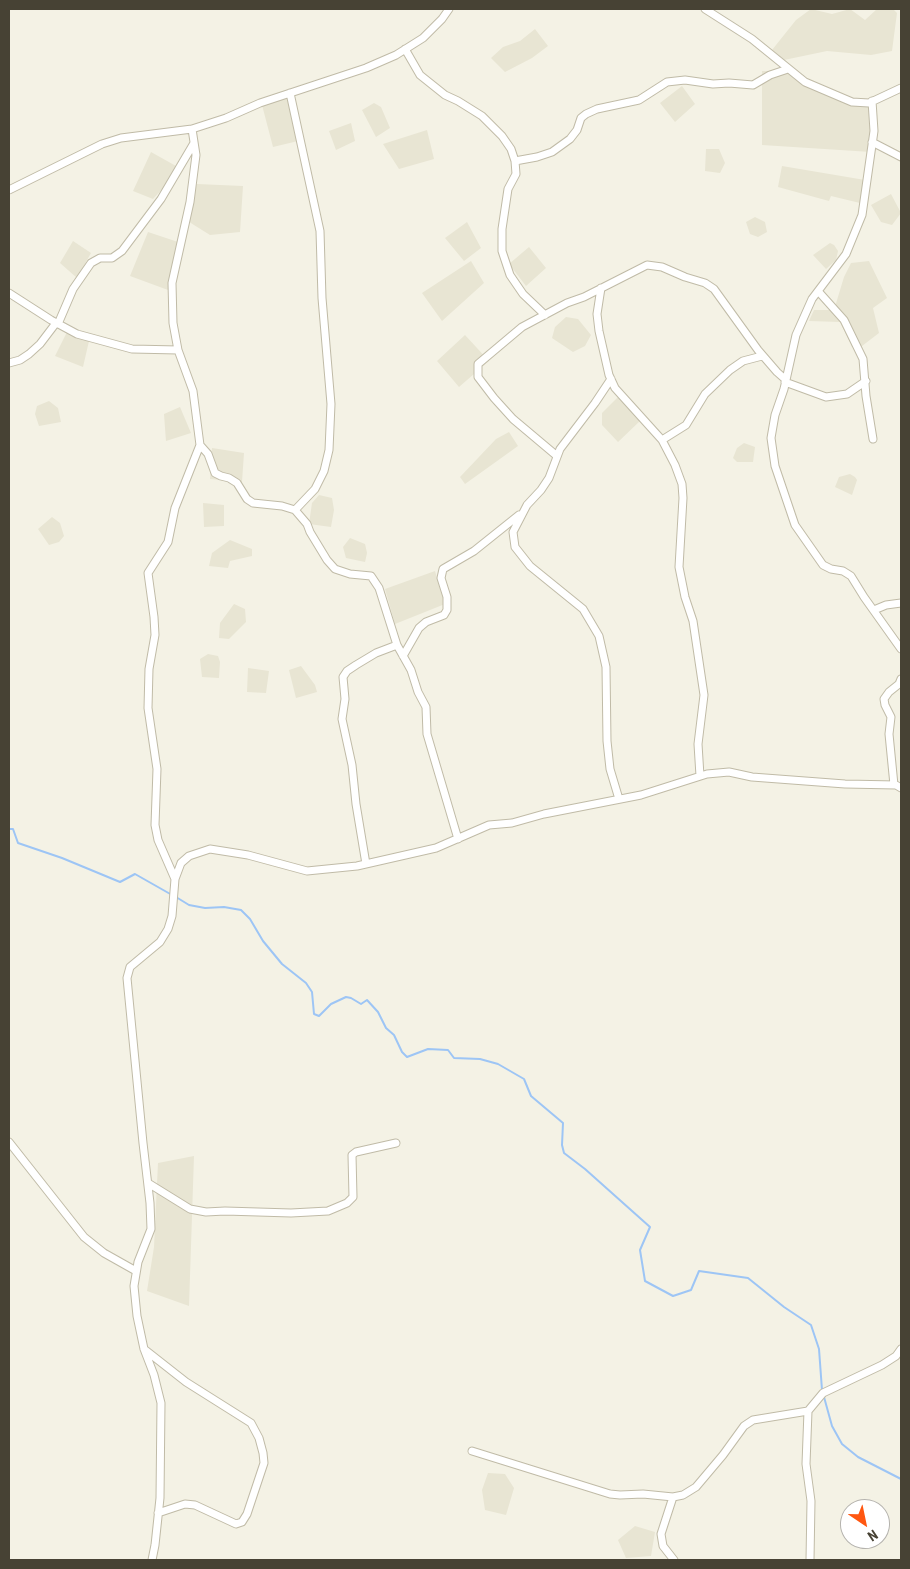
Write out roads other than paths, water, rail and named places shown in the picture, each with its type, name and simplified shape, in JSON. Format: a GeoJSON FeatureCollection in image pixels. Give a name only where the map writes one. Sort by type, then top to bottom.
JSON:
{"type":"FeatureCollection","features":[{"type":"Feature","properties":{"kind":"street"},"geometry":{"type":"LineString","coordinates":[[9,190],[102,144],[121,138],[192,129],[226,118],[260,103],[366,68],[396,55],[423,38],[449,9]]}},
{"type":"Feature","properties":{"kind":"street"},"geometry":{"type":"LineString","coordinates":[[705,9],[752,39],[805,82],[852,102],[872,101],[901,88]]}},
{"type":"Feature","properties":{"kind":"street"},"geometry":{"type":"LineString","coordinates":[[405,50],[420,75],[440,91],[482,116],[502,136],[511,149],[515,161],[516,174],[508,189],[502,229],[502,252],[510,275],[522,294],[545,315]]}},
{"type":"Feature","properties":{"kind":"street"},"geometry":{"type":"LineString","coordinates":[[515,161],[552,152],[570,139],[577,130],[581,118],[586,114],[597,109],[638,100],[667,82],[685,80],[713,84],[753,85],[770,75],[788,69]]}},
{"type":"Feature","properties":{"kind":"street"},"geometry":{"type":"LineString","coordinates":[[290,93],[320,231],[322,298],[330,404],[330,450],[324,471],[315,489],[294,510]]}},
{"type":"Feature","properties":{"kind":"street"},"geometry":{"type":"LineString","coordinates":[[872,101],[872,142],[862,215],[846,254],[812,300],[796,335],[786,381],[775,415],[771,438],[775,466],[795,525],[823,564],[851,576],[901,649]]}},
{"type":"Feature","properties":{"kind":"street"},"geometry":{"type":"LineString","coordinates":[[175,879],[158,840],[155,824],[157,769],[148,708],[149,669],[155,635],[148,573],[168,542],[175,508],[200,445],[193,391],[178,350],[172,283],[190,202],[196,155],[192,129]]}},
{"type":"Feature","properties":{"kind":"street"},"geometry":{"type":"LineString","coordinates":[[872,142],[901,156]]}},
{"type":"Feature","properties":{"kind":"street"},"geometry":{"type":"LineString","coordinates":[[9,363],[20,360],[29,354],[57,324],[73,289],[91,263],[100,258],[112,258],[122,251],[161,199],[194,143]]}},
{"type":"Feature","properties":{"kind":"street"},"geometry":{"type":"LineString","coordinates":[[557,456],[513,419],[480,382],[477,371],[478,364],[522,327],[647,264],[662,267],[705,283],[714,289],[762,356],[786,381],[826,397],[847,394],[866,381]]}},
{"type":"Feature","properties":{"kind":"street"},"geometry":{"type":"LineString","coordinates":[[601,288],[597,314],[605,362],[614,388],[662,440],[676,465],[682,484],[683,498],[678,567],[693,621],[704,695],[698,744],[700,776]]}},
{"type":"Feature","properties":{"kind":"street"},"geometry":{"type":"LineString","coordinates":[[818,291],[844,320],[863,359],[866,396],[873,439]]}},
{"type":"Feature","properties":{"kind":"street"},"geometry":{"type":"LineString","coordinates":[[9,293],[57,324],[77,334],[132,349],[178,350]]}},
{"type":"Feature","properties":{"kind":"street"},"geometry":{"type":"LineString","coordinates":[[662,440],[686,425],[705,394],[730,370],[743,361],[762,356]]}},
{"type":"Feature","properties":{"kind":"street"},"geometry":{"type":"LineString","coordinates":[[611,379],[560,449],[549,478],[522,514],[513,532],[515,547],[530,566],[582,609],[599,636],[606,667],[609,760],[619,799]]}},
{"type":"Feature","properties":{"kind":"street"},"geometry":{"type":"LineString","coordinates":[[200,445],[208,454],[215,473],[237,483],[253,503],[282,506],[294,510],[301,515],[327,560],[335,568],[350,574],[370,576],[379,588],[397,645],[411,670],[418,692],[426,708],[427,734],[458,839]]}},
{"type":"Feature","properties":{"kind":"street"},"geometry":{"type":"LineString","coordinates":[[403,656],[419,628],[426,622],[444,615],[447,610],[447,597],[441,578],[443,569],[474,551],[522,514]]}},
{"type":"Feature","properties":{"kind":"street"},"geometry":{"type":"LineString","coordinates":[[874,610],[886,605],[901,603]]}},
{"type":"Feature","properties":{"kind":"street"},"geometry":{"type":"LineString","coordinates":[[366,864],[356,804],[352,765],[342,720],[346,698],[343,677],[347,671],[376,653],[397,645]]}},
{"type":"Feature","properties":{"kind":"street"},"geometry":{"type":"LineString","coordinates":[[152,1560],[158,1513],[161,1465],[161,1403],[154,1375],[144,1349],[137,1316],[134,1286],[138,1262],[151,1229],[127,978],[130,967],[160,942],[168,929],[172,916],[175,879],[181,863],[189,856],[210,849],[248,855],[307,871],[366,864],[436,848],[489,825],[512,823],[544,814],[641,795],[700,776],[729,772],[752,777],[897,786],[889,734],[891,717],[884,699],[888,692],[898,689],[901,679]]}},
{"type":"Feature","properties":{"kind":"street"},"geometry":{"type":"LineString","coordinates":[[9,1142],[84,1237],[104,1253],[136,1272]]}},
{"type":"Feature","properties":{"kind":"street"},"geometry":{"type":"LineString","coordinates":[[148,1183],[190,1210],[206,1212],[291,1213],[328,1211],[347,1204],[353,1197],[352,1155],[364,1150],[396,1143]]}},
{"type":"Feature","properties":{"kind":"street"},"geometry":{"type":"LineString","coordinates":[[144,1349],[186,1382],[251,1423],[259,1438],[264,1463],[247,1514],[242,1522],[236,1524],[195,1504],[185,1504],[158,1513]]}},
{"type":"Feature","properties":{"kind":"street"},"geometry":{"type":"LineString","coordinates":[[810,1560],[811,1501],[806,1464],[808,1411],[823,1393],[882,1365],[896,1356],[901,1349]]}},
{"type":"Feature","properties":{"kind":"street"},"geometry":{"type":"LineString","coordinates":[[472,1451],[610,1494],[620,1496],[643,1494],[673,1498],[683,1495],[696,1487],[744,1426],[753,1420],[808,1411]]}},
{"type":"Feature","properties":{"kind":"street"},"geometry":{"type":"LineString","coordinates":[[673,1498],[661,1534],[663,1546],[674,1560]]}},
{"type":"Feature","properties":{"kind":"waterway"},"geometry":{"type":"LineString","coordinates":[[9,829],[13,829],[18,843],[62,858],[120,882],[135,874],[172,895]]}},
{"type":"Feature","properties":{"kind":"waterway"},"geometry":{"type":"LineString","coordinates":[[176,897],[189,905],[241,910],[250,919],[263,941],[282,964],[306,983],[312,992],[314,1014],[319,1016],[331,1004],[346,997],[361,1004],[367,1000],[378,1012],[386,1028],[394,1035],[402,1052],[407,1057],[428,1049],[448,1050],[454,1058],[480,1059],[498,1064],[524,1079],[531,1096],[563,1123],[562,1145],[564,1153],[585,1169],[650,1227],[640,1250],[645,1281],[673,1296],[691,1290],[699,1271],[748,1278],[784,1307],[811,1325],[819,1349],[822,1390]]}},
{"type":"Feature","properties":{"kind":"waterway"},"geometry":{"type":"LineString","coordinates":[[824,1397],[832,1426],[842,1444],[858,1457],[901,1479]]}}]}
